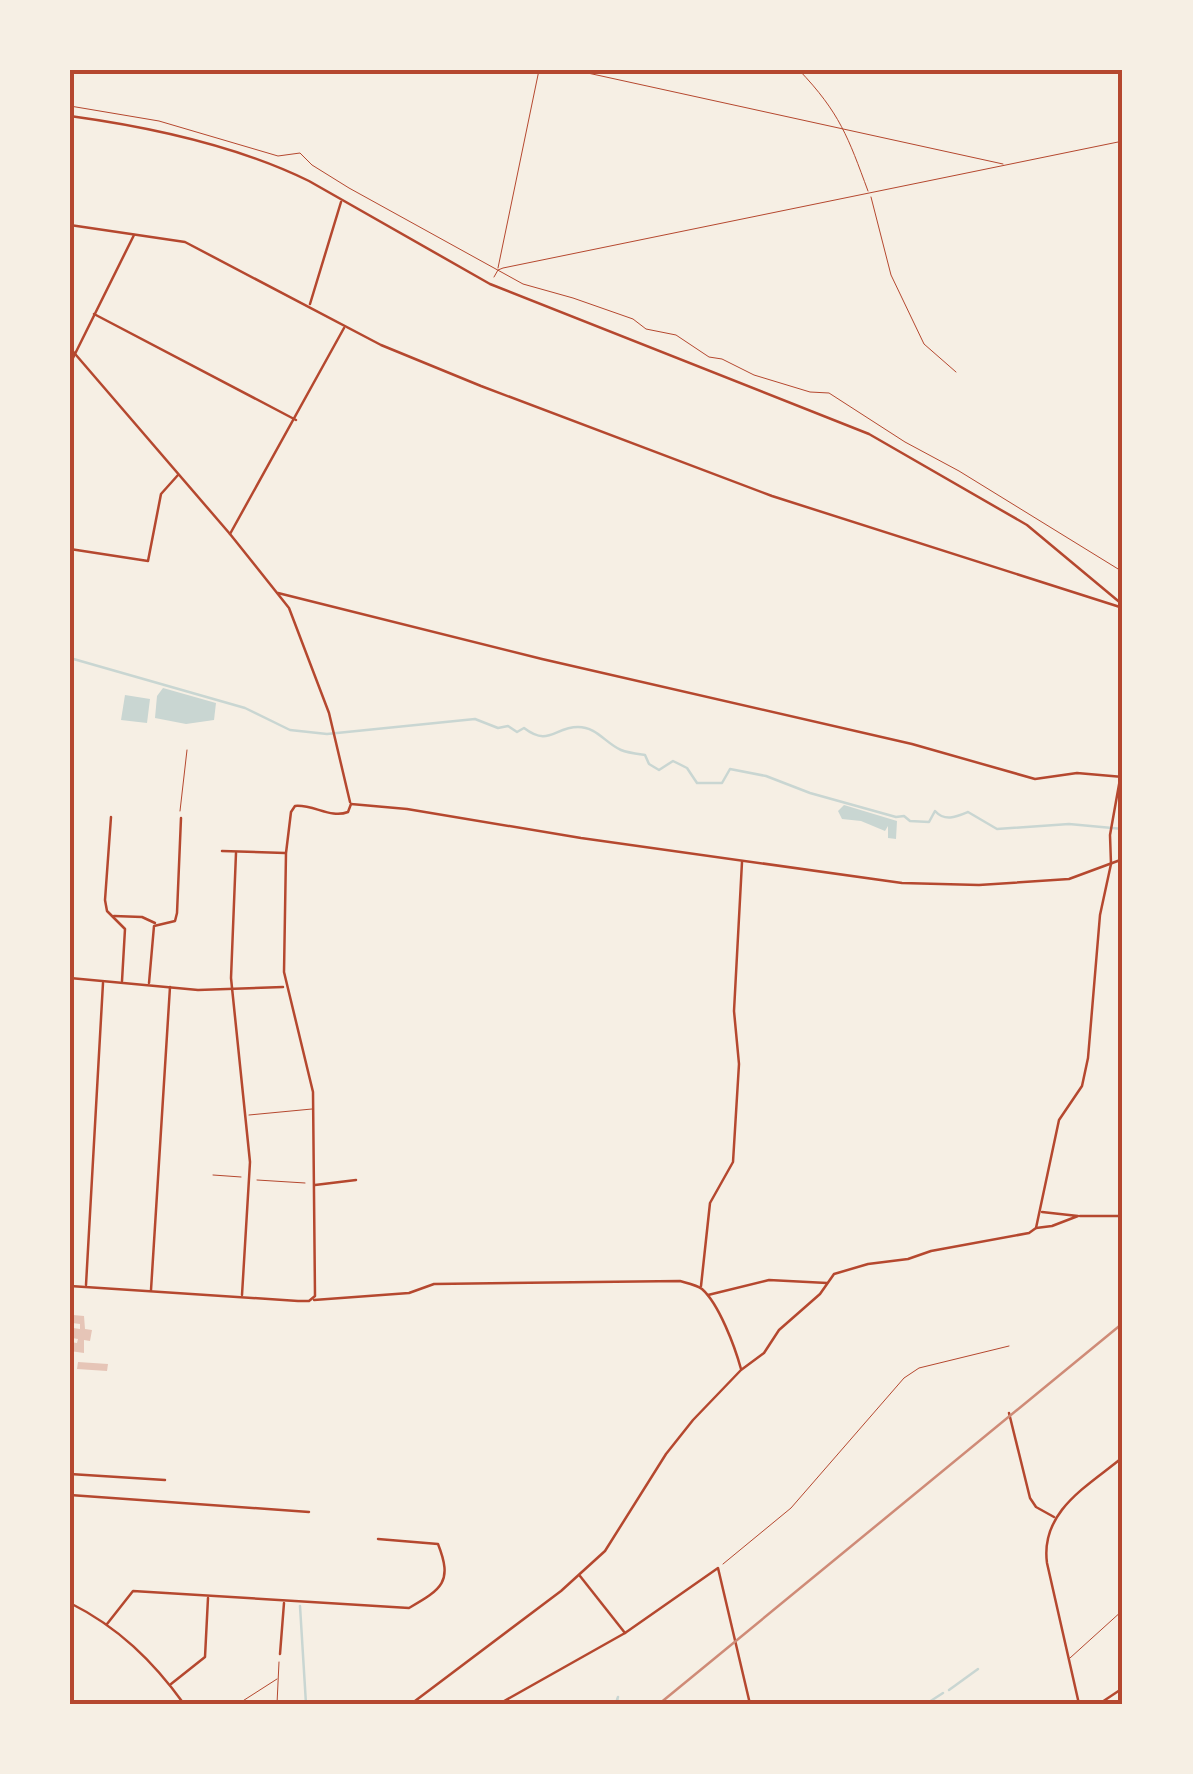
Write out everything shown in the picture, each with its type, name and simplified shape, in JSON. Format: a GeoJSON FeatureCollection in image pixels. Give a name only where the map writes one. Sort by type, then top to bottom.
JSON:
{"type":"FeatureCollection","features":[{"type":"Feature","properties":{"kind":"street"},"geometry":{"type":"LineString","coordinates":[[70,116],[146,128],[255,159],[299,176],[490,284],[869,434],[1036,530],[1123,606]]}},
{"type":"Feature","properties":{"kind":"street"},"geometry":{"type":"LineString","coordinates":[[310,305],[342,199]]}},
{"type":"Feature","properties":{"kind":"street"},"geometry":{"type":"LineString","coordinates":[[70,224],[185,242],[310,305],[345,327],[464,379],[772,496],[1123,606]]}},
{"type":"Feature","properties":{"kind":"street"},"geometry":{"type":"LineString","coordinates":[[70,364],[135,234]]}},
{"type":"Feature","properties":{"kind":"street"},"geometry":{"type":"LineString","coordinates":[[94,314],[296,420]]}},
{"type":"Feature","properties":{"kind":"street"},"geometry":{"type":"LineString","coordinates":[[230,534],[345,327]]}},
{"type":"Feature","properties":{"kind":"street"},"geometry":{"type":"LineString","coordinates":[[70,348],[289,608],[336,737],[351,804],[348,812],[342,815],[298,805],[293,808],[286,853],[285,986],[309,1074],[313,1108],[313,1298]]}},
{"type":"Feature","properties":{"kind":"street"},"geometry":{"type":"LineString","coordinates":[[70,549],[148,561],[161,494],[180,474]]}},
{"type":"Feature","properties":{"kind":"street"},"geometry":{"type":"LineString","coordinates":[[278,592],[542,659],[912,744],[1035,779],[1077,773],[1122,778],[1100,915],[1086,1068],[1080,1090],[1059,1120],[1036,1228]]}},
{"type":"Feature","properties":{"kind":"street"},"geometry":{"type":"LineString","coordinates":[[289,608],[296,598]]}},
{"type":"Feature","properties":{"kind":"street"},"geometry":{"type":"LineString","coordinates":[[351,804],[407,808],[581,838],[902,883],[979,885],[1069,879],[1123,859]]}},
{"type":"Feature","properties":{"kind":"street"},"geometry":{"type":"LineString","coordinates":[[111,817],[105,900],[106,911],[122,922],[126,934],[122,984]]}},
{"type":"Feature","properties":{"kind":"street"},"geometry":{"type":"LineString","coordinates":[[113,916],[142,917],[156,924],[176,919],[181,818]]}},
{"type":"Feature","properties":{"kind":"street"},"geometry":{"type":"LineString","coordinates":[[222,851],[286,853]]}},
{"type":"Feature","properties":{"kind":"street"},"geometry":{"type":"LineString","coordinates":[[236,853],[232,989],[250,1177],[242,1296]]}},
{"type":"Feature","properties":{"kind":"street"},"geometry":{"type":"LineString","coordinates":[[701,1287],[710,1203],[733,1162],[739,1064],[734,1011],[742,860]]}},
{"type":"Feature","properties":{"kind":"street"},"geometry":{"type":"LineString","coordinates":[[148,986],[156,924]]}},
{"type":"Feature","properties":{"kind":"street"},"geometry":{"type":"LineString","coordinates":[[70,978],[170,987],[262,990],[285,986]]}},
{"type":"Feature","properties":{"kind":"street"},"geometry":{"type":"LineString","coordinates":[[86,1286],[103,982]]}},
{"type":"Feature","properties":{"kind":"street"},"geometry":{"type":"LineString","coordinates":[[151,1291],[170,987]]}},
{"type":"Feature","properties":{"kind":"street"},"geometry":{"type":"LineString","coordinates":[[314,1184],[356,1180]]}},
{"type":"Feature","properties":{"kind":"street"},"geometry":{"type":"LineString","coordinates":[[1040,1212],[1123,1216]]}},
{"type":"Feature","properties":{"kind":"street"},"geometry":{"type":"LineString","coordinates":[[411,1704],[605,1551],[666,1454],[693,1420],[841,1270],[1029,1232],[1078,1216]]}},
{"type":"Feature","properties":{"kind":"street"},"geometry":{"type":"LineString","coordinates":[[707,1295],[769,1280],[827,1284]]}},
{"type":"Feature","properties":{"kind":"street"},"geometry":{"type":"LineString","coordinates":[[70,1286],[313,1298],[409,1293],[434,1284],[680,1281],[701,1287],[707,1295],[741,1370]]}},
{"type":"Feature","properties":{"kind":"street"},"geometry":{"type":"LineString","coordinates":[[1009,1413],[1030,1498],[1036,1507],[1054,1517]]}},
{"type":"Feature","properties":{"kind":"street"},"geometry":{"type":"LineString","coordinates":[[1079,1704],[1046,1558],[1047,1538],[1054,1517],[1123,1457]]}},
{"type":"Feature","properties":{"kind":"street"},"geometry":{"type":"LineString","coordinates":[[70,1474],[165,1480]]}},
{"type":"Feature","properties":{"kind":"street"},"geometry":{"type":"LineString","coordinates":[[70,1495],[310,1512]]}},
{"type":"Feature","properties":{"kind":"street"},"geometry":{"type":"LineString","coordinates":[[107,1624],[134,1591],[409,1608],[436,1591],[444,1581],[447,1570],[438,1544],[378,1539]]}},
{"type":"Feature","properties":{"kind":"street"},"geometry":{"type":"LineString","coordinates":[[499,1704],[625,1633],[718,1568],[750,1704]]}},
{"type":"Feature","properties":{"kind":"street"},"geometry":{"type":"LineString","coordinates":[[579,1575],[625,1633]]}},
{"type":"Feature","properties":{"kind":"street"},"geometry":{"type":"LineString","coordinates":[[170,1685],[205,1657],[208,1596]]}},
{"type":"Feature","properties":{"kind":"street"},"geometry":{"type":"LineString","coordinates":[[280,1654],[284,1601]]}},
{"type":"Feature","properties":{"kind":"street"},"geometry":{"type":"LineString","coordinates":[[70,1603],[107,1624],[147,1656],[184,1704]]}},
{"type":"Feature","properties":{"kind":"street"},"geometry":{"type":"LineString","coordinates":[[1099,1704],[1123,1688]]}},
{"type":"Feature","properties":{"kind":"lane"},"geometry":{"type":"LineString","coordinates":[[246,1115],[313,1108]]}},
{"type":"Feature","properties":{"kind":"lane"},"geometry":{"type":"LineString","coordinates":[[1069,1659],[1123,1610]]}},
{"type":"Feature","properties":{"kind":"path"},"geometry":{"type":"LineString","coordinates":[[490,284],[498,270],[539,70]]}},
{"type":"Feature","properties":{"kind":"path"},"geometry":{"type":"LineString","coordinates":[[574,70],[1006,164]]}},
{"type":"Feature","properties":{"kind":"path"},"geometry":{"type":"LineString","coordinates":[[799,70],[830,102],[844,128],[876,209],[891,275],[924,344],[956,372]]}},
{"type":"Feature","properties":{"kind":"path"},"geometry":{"type":"LineString","coordinates":[[70,106],[159,121],[278,156],[300,153],[348,188],[523,284],[633,319],[646,328],[676,336],[709,358],[722,359],[754,375],[810,392],[830,392],[863,416],[1123,572]]}},
{"type":"Feature","properties":{"kind":"path"},"geometry":{"type":"LineString","coordinates":[[498,270],[1123,141]]}},
{"type":"Feature","properties":{"kind":"path"},"geometry":{"type":"LineString","coordinates":[[181,818],[186,750]]}},
{"type":"Feature","properties":{"kind":"path"},"geometry":{"type":"LineString","coordinates":[[213,1175],[314,1184]]}},
{"type":"Feature","properties":{"kind":"path"},"geometry":{"type":"LineString","coordinates":[[718,1568],[791,1508],[904,1378],[919,1368],[1009,1346]]}},
{"type":"Feature","properties":{"kind":"path"},"geometry":{"type":"LineString","coordinates":[[277,1704],[280,1654]]}},
{"type":"Feature","properties":{"kind":"path"},"geometry":{"type":"LineString","coordinates":[[238,1704],[278,1678]]}},
{"type":"Feature","properties":{"kind":"shaded area"},"geometry":{"type":"Polygon","coordinates":[[[163,688],[216,703],[214,720],[186,724],[155,718],[157,696],[163,688]]]}},
{"type":"Feature","properties":{"kind":"shaded area"},"geometry":{"type":"Polygon","coordinates":[[[125,695],[150,699],[147,723],[121,720],[125,695]]]}},
{"type":"Feature","properties":{"kind":"shaded area"},"geometry":{"type":"Polygon","coordinates":[[[844,805],[897,821],[896,839],[888,838],[888,826],[885,831],[861,821],[842,819],[838,811],[844,805]]]}},
{"type":"Feature","properties":{"kind":"building"},"geometry":{"type":"Polygon","coordinates":[[[73,1315],[84,1316],[85,1329],[92,1330],[90,1341],[84,1340],[84,1353],[70,1351],[70,1342],[77,1343],[78,1339],[72,1338],[73,1328],[80,1329],[80,1324],[72,1323],[73,1315]]]}},
{"type":"Feature","properties":{"kind":"building"},"geometry":{"type":"Polygon","coordinates":[[[78,1362],[108,1364],[107,1371],[77,1369],[78,1362]]]}},
{"type":"Feature","properties":{"kind":"waterway"},"geometry":{"type":"LineString","coordinates":[[70,658],[245,708],[290,730],[327,734],[475,719],[498,728],[508,726],[517,732],[524,728],[540,736],[578,727],[596,732],[621,750],[645,755],[649,764],[659,770],[673,761],[687,768],[697,783],[722,783],[730,769],[766,776],[810,793],[904,816],[910,821],[929,822],[935,811],[947,817],[968,812],[997,829],[1069,824],[1123,829]]}},
{"type":"Feature","properties":{"kind":"waterway"},"geometry":{"type":"LineString","coordinates":[[300,1606],[306,1704]]}},
{"type":"Feature","properties":{"kind":"waterway"},"geometry":{"type":"LineString","coordinates":[[949,1690],[978,1669]]}},
{"type":"Feature","properties":{"kind":"waterway"},"geometry":{"type":"LineString","coordinates":[[926,1704],[943,1693]]}},
{"type":"Feature","properties":{"kind":"waterway"},"geometry":{"type":"LineString","coordinates":[[618,1697],[625,1704]]}},
{"type":"Feature","properties":{"kind":"railway"},"geometry":{"type":"LineString","coordinates":[[659,1704],[1123,1323]]}}]}
